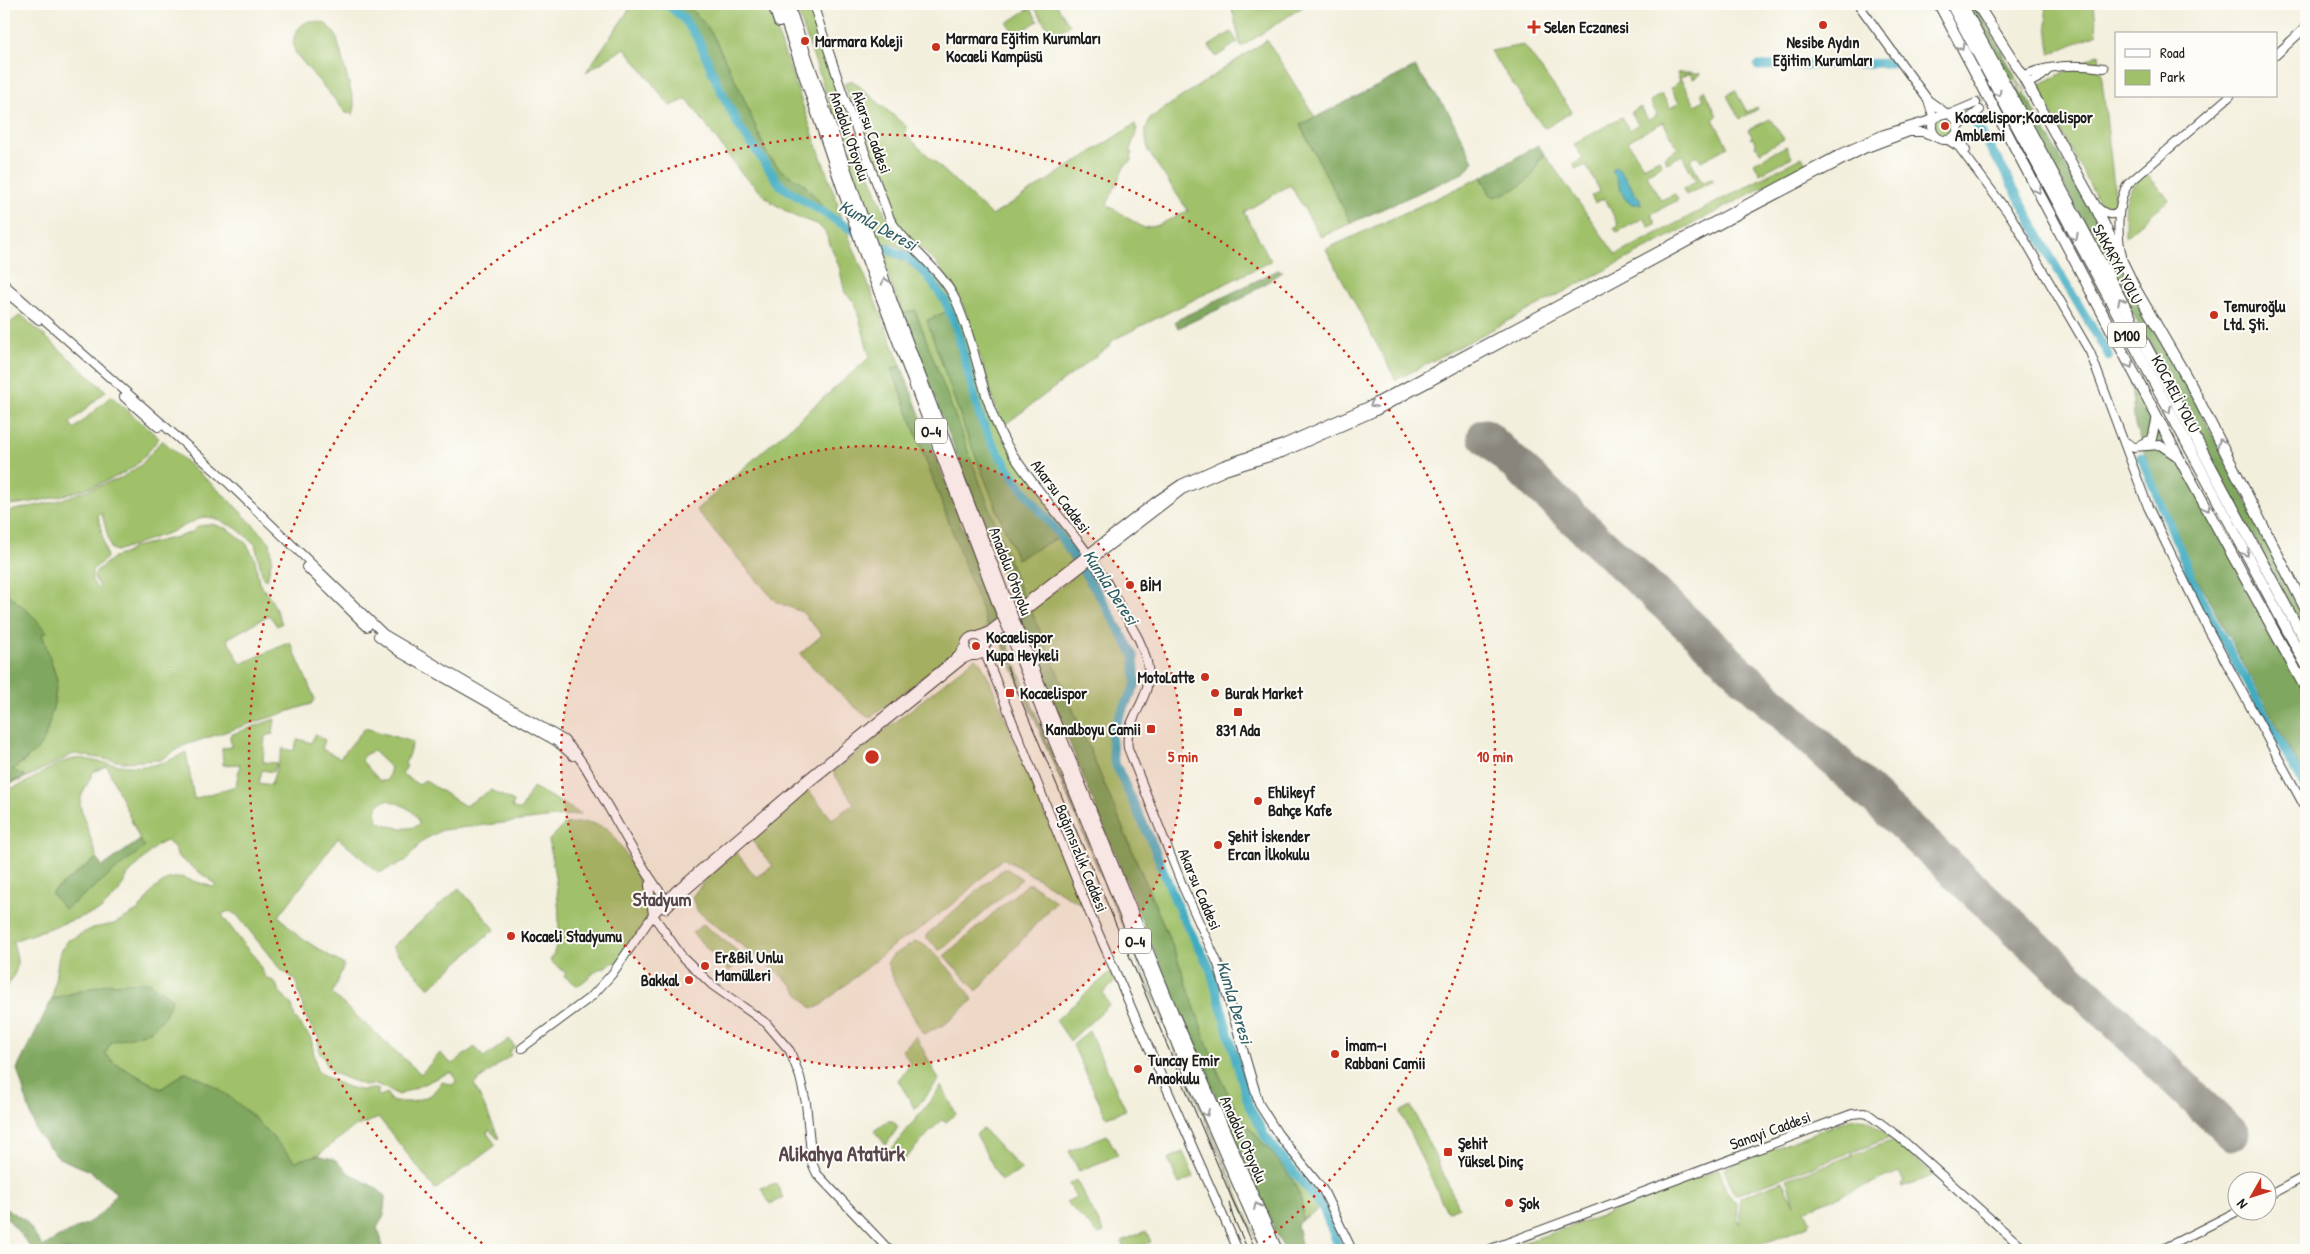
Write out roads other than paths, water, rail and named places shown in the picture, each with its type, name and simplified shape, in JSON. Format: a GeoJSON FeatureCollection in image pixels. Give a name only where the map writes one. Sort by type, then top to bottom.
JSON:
{"type":"FeatureCollection","features":[{"type":"Feature","properties":{"kind":"highway"},"geometry":{"type":"LineString","coordinates":[[773,4],[819,119]]}},
{"type":"Feature","properties":{"kind":"highway","name":"Anadolu Otoyolu"},"geometry":{"type":"LineString","coordinates":[[780,4],[863,249],[1184,1061],[1267,1250]]}},
{"type":"Feature","properties":{"kind":"highway","name":"Anadolu Otoyolu"},"geometry":{"type":"LineString","coordinates":[[788,4],[876,256],[1005,610]]}},
{"type":"Feature","properties":{"kind":"highway"},"geometry":{"type":"LineString","coordinates":[[1939,4],[2179,458],[2306,689]]}},
{"type":"Feature","properties":{"kind":"highway","name":"KOCAELİ YOLU"},"geometry":{"type":"LineString","coordinates":[[1951,4],[2306,665]]}},
{"type":"Feature","properties":{"kind":"highway","name":"SAKARYA YOLU"},"geometry":{"type":"LineString","coordinates":[[1962,4],[2306,642]]}},
{"type":"Feature","properties":{"kind":"highway"},"geometry":{"type":"LineString","coordinates":[[1977,4],[2025,80],[2094,204],[2124,266],[2190,383],[2306,610]]}},
{"type":"Feature","properties":{"kind":"highway","name":"Anadolu Otoyolu"},"geometry":{"type":"LineString","coordinates":[[1012,628],[1173,1013],[1277,1250]]}},
{"type":"Feature","properties":{"kind":"main road","name":"Akarsu Caddesi"},"geometry":{"type":"LineString","coordinates":[[813,4],[843,94],[890,219],[899,232],[938,272],[952,293],[961,311],[992,409],[1004,440],[1018,462],[1089,556],[1135,631],[1145,655],[1148,683],[1142,703],[1128,732],[1128,748],[1183,887],[1218,964],[1239,1030],[1255,1093],[1278,1134],[1323,1190],[1352,1250]]}},
{"type":"Feature","properties":{"kind":"main road"},"geometry":{"type":"LineString","coordinates":[[1858,4],[1928,100],[1934,119],[1932,131],[1938,138]]}},
{"type":"Feature","properties":{"kind":"main road"},"geometry":{"type":"LineString","coordinates":[[2278,53],[2306,27]]}},
{"type":"Feature","properties":{"kind":"main road"},"geometry":{"type":"LineString","coordinates":[[2025,80],[2042,76],[2049,69],[2067,65],[2104,68]]}},
{"type":"Feature","properties":{"kind":"main road"},"geometry":{"type":"LineString","coordinates":[[2124,266],[2120,250],[2120,210],[2123,193],[2132,180],[2228,98]]}},
{"type":"Feature","properties":{"kind":"main road"},"geometry":{"type":"LineString","coordinates":[[1928,100],[1957,120],[1964,147],[2022,226],[2088,342],[2103,376],[2148,507],[2208,629],[2306,809]]}},
{"type":"Feature","properties":{"kind":"main road"},"geometry":{"type":"LineString","coordinates":[[523,1048],[595,998],[614,976],[654,917],[666,905],[700,873],[798,789],[958,656],[971,637],[988,632],[1052,585],[1156,501],[1181,484],[1223,465],[1282,444],[1371,405],[1840,154],[1884,134],[1934,119],[1976,103]]}},
{"type":"Feature","properties":{"kind":"main road"},"geometry":{"type":"LineString","coordinates":[[1948,140],[1954,137],[1967,118],[1980,110]]}},
{"type":"Feature","properties":{"kind":"main road"},"geometry":{"type":"LineString","coordinates":[[1089,556],[1182,490],[1225,471],[1282,452],[1374,412],[1741,213],[1864,149],[1909,132],[1923,132],[1948,140],[1961,149],[2017,227],[2090,352],[2125,440],[2134,447],[2160,446],[2179,458]]}},
{"type":"Feature","properties":{"kind":"main road"},"geometry":{"type":"LineString","coordinates":[[2094,204],[2104,213],[2110,214],[2120,210]]}},
{"type":"Feature","properties":{"kind":"main road"},"geometry":{"type":"LineString","coordinates":[[4,284],[220,475],[368,622],[384,634],[564,740],[586,766],[651,884],[654,917],[676,948],[712,985],[762,1019],[786,1046],[802,1085],[811,1158],[816,1174],[889,1250]]}},
{"type":"Feature","properties":{"kind":"main road"},"geometry":{"type":"LineString","coordinates":[[4,291],[191,455],[264,524],[330,592],[378,636],[402,654],[557,742],[570,753],[580,764],[604,810],[666,905]]}},
{"type":"Feature","properties":{"kind":"main road"},"geometry":{"type":"LineString","coordinates":[[2125,440],[2135,445],[2146,443],[2152,439],[2157,416]]}},
{"type":"Feature","properties":{"kind":"main road"},"geometry":{"type":"LineString","coordinates":[[798,789],[962,660],[979,652],[992,636],[1052,585]]}},
{"type":"Feature","properties":{"kind":"main road"},"geometry":{"type":"LineString","coordinates":[[978,636],[982,639],[979,652]]}},
{"type":"Feature","properties":{"kind":"main road"},"geometry":{"type":"LineString","coordinates":[[966,644],[967,650],[979,652]]}},
{"type":"Feature","properties":{"kind":"main road","name":"Bağımsızlık Caddesi"},"geometry":{"type":"LineString","coordinates":[[979,652],[988,666],[1090,914],[1238,1250]]}},
{"type":"Feature","properties":{"kind":"main road"},"geometry":{"type":"LineString","coordinates":[[666,905],[676,890],[700,873]]}},
{"type":"Feature","properties":{"kind":"main road"},"geometry":{"type":"LineString","coordinates":[[651,884],[665,891],[676,890]]}},
{"type":"Feature","properties":{"kind":"main road","name":"Sanayi Caddesi"},"geometry":{"type":"LineString","coordinates":[[1488,1250],[1852,1114],[1863,1113],[1874,1118],[1899,1137],[2025,1250]]}},
{"type":"Feature","properties":{"kind":"main road"},"geometry":{"type":"LineString","coordinates":[[2278,1191],[2306,1176]]}},
{"type":"Feature","properties":{"kind":"main road"},"geometry":{"type":"LineString","coordinates":[[2161,1250],[2228,1216]]}},
{"type":"Feature","properties":{"kind":"water"},"geometry":{"type":"Polygon","coordinates":[[[1616,166],[1630,184],[1634,193],[1640,198],[1641,204],[1631,204],[1624,197],[1612,171],[1616,166]]]}},
{"type":"Feature","properties":{"kind":"waterway","name":"Kumla Deresi"},"geometry":{"type":"LineString","coordinates":[[667,4],[683,18],[698,39],[738,125],[781,186],[837,221],[885,248],[909,258],[927,275],[945,301],[956,327],[980,417],[992,443],[1018,483],[1058,533],[1101,598],[1134,656],[1136,684],[1111,733],[1114,761],[1153,845],[1180,912],[1210,968],[1249,1106],[1265,1136],[1323,1208],[1340,1250]]}},
{"type":"Feature","properties":{"kind":"waterway"},"geometry":{"type":"LineString","coordinates":[[1758,66],[1892,63]]}},
{"type":"Feature","properties":{"kind":"waterway"},"geometry":{"type":"LineString","coordinates":[[1975,122],[2007,176],[2052,260],[2109,356]]}},
{"type":"Feature","properties":{"kind":"waterway"},"geometry":{"type":"LineString","coordinates":[[2141,457],[2200,597],[2306,789]]}},
{"type":"Feature","properties":{"kind":"tunnel"},"geometry":{"type":"LineString","coordinates":[[1976,103],[2023,76]]}},
{"type":"Feature","properties":{"kind":"tunnel"},"geometry":{"type":"LineString","coordinates":[[2006,96],[2027,84]]}},
{"type":"Feature","properties":{"kind":"tram line"},"geometry":{"type":"LineString","coordinates":[[1007,667],[1233,1201],[1256,1250]]}},
{"type":"Feature","properties":{"kind":"tram line"},"geometry":{"type":"LineString","coordinates":[[1229,1203],[1233,1217],[1248,1250]]}},
{"type":"Feature","properties":{"kind":"place","name":"Nesibe Aydın Eğitim Kurumları"},"geometry":{"type":"Point","coordinates":[1823,25]}},
{"type":"Feature","properties":{"kind":"place","name":"Selen Eczanesi"},"geometry":{"type":"Point","coordinates":[1534,27]}},
{"type":"Feature","properties":{"kind":"place","name":"Marmara Koleji"},"geometry":{"type":"Point","coordinates":[805,41]}},
{"type":"Feature","properties":{"kind":"place","name":"Marmara Eğitim Kurumları Kocaeli Kampüsü"},"geometry":{"type":"Point","coordinates":[936,47]}},
{"type":"Feature","properties":{"kind":"place","name":"Kocaelispor;Kocaelispor Amblemi"},"geometry":{"type":"Point","coordinates":[1945,126]}},
{"type":"Feature","properties":{"kind":"place","name":"Temuroğlu Ltd. Şti."},"geometry":{"type":"Point","coordinates":[2214,315]}},
{"type":"Feature","properties":{"kind":"place","name":"BİM"},"geometry":{"type":"Point","coordinates":[1130,585]}},
{"type":"Feature","properties":{"kind":"place","name":"Kocaelispor Kupa Heykeli"},"geometry":{"type":"Point","coordinates":[976,646]}},
{"type":"Feature","properties":{"kind":"place","name":"MotoLatte"},"geometry":{"type":"Point","coordinates":[1205,677]}},
{"type":"Feature","properties":{"kind":"place","name":"Kocaelispor"},"geometry":{"type":"Point","coordinates":[1010,693]}},
{"type":"Feature","properties":{"kind":"place","name":"Burak Market"},"geometry":{"type":"Point","coordinates":[1215,693]}},
{"type":"Feature","properties":{"kind":"place","name":"831 Ada"},"geometry":{"type":"Point","coordinates":[1238,712]}},
{"type":"Feature","properties":{"kind":"place","name":"Kanalboyu Camii"},"geometry":{"type":"Point","coordinates":[1151,729]}},
{"type":"Feature","properties":{"kind":"place","name":"Ehlikeyf Bahçe Kafe"},"geometry":{"type":"Point","coordinates":[1258,801]}},
{"type":"Feature","properties":{"kind":"place","name":"Şehit İskender Ercan İlkokulu"},"geometry":{"type":"Point","coordinates":[1218,845]}},
{"type":"Feature","properties":{"kind":"place","name":"Kocaeli Stadyumu"},"geometry":{"type":"Point","coordinates":[511,936]}},
{"type":"Feature","properties":{"kind":"place","name":"Er&Bil Unlu Mamülleri"},"geometry":{"type":"Point","coordinates":[705,966]}},
{"type":"Feature","properties":{"kind":"place","name":"Bakkal"},"geometry":{"type":"Point","coordinates":[689,980]}},
{"type":"Feature","properties":{"kind":"place","name":"İmam-ı Rabbani Camii"},"geometry":{"type":"Point","coordinates":[1335,1054]}},
{"type":"Feature","properties":{"kind":"place","name":"Tuncay Emir Anaokulu"},"geometry":{"type":"Point","coordinates":[1138,1069]}},
{"type":"Feature","properties":{"kind":"place","name":"Şehit Yüksel Dinç"},"geometry":{"type":"Point","coordinates":[1448,1152]}},
{"type":"Feature","properties":{"kind":"place","name":"Şok"},"geometry":{"type":"Point","coordinates":[1509,1203]}},
{"type":"Feature","properties":{"kind":"district","name":"Stadyum"},"geometry":{"type":"Point","coordinates":[662,899]}},
{"type":"Feature","properties":{"kind":"district","name":"Alikahya Atatürk"},"geometry":{"type":"Point","coordinates":[842,1153]}}]}
